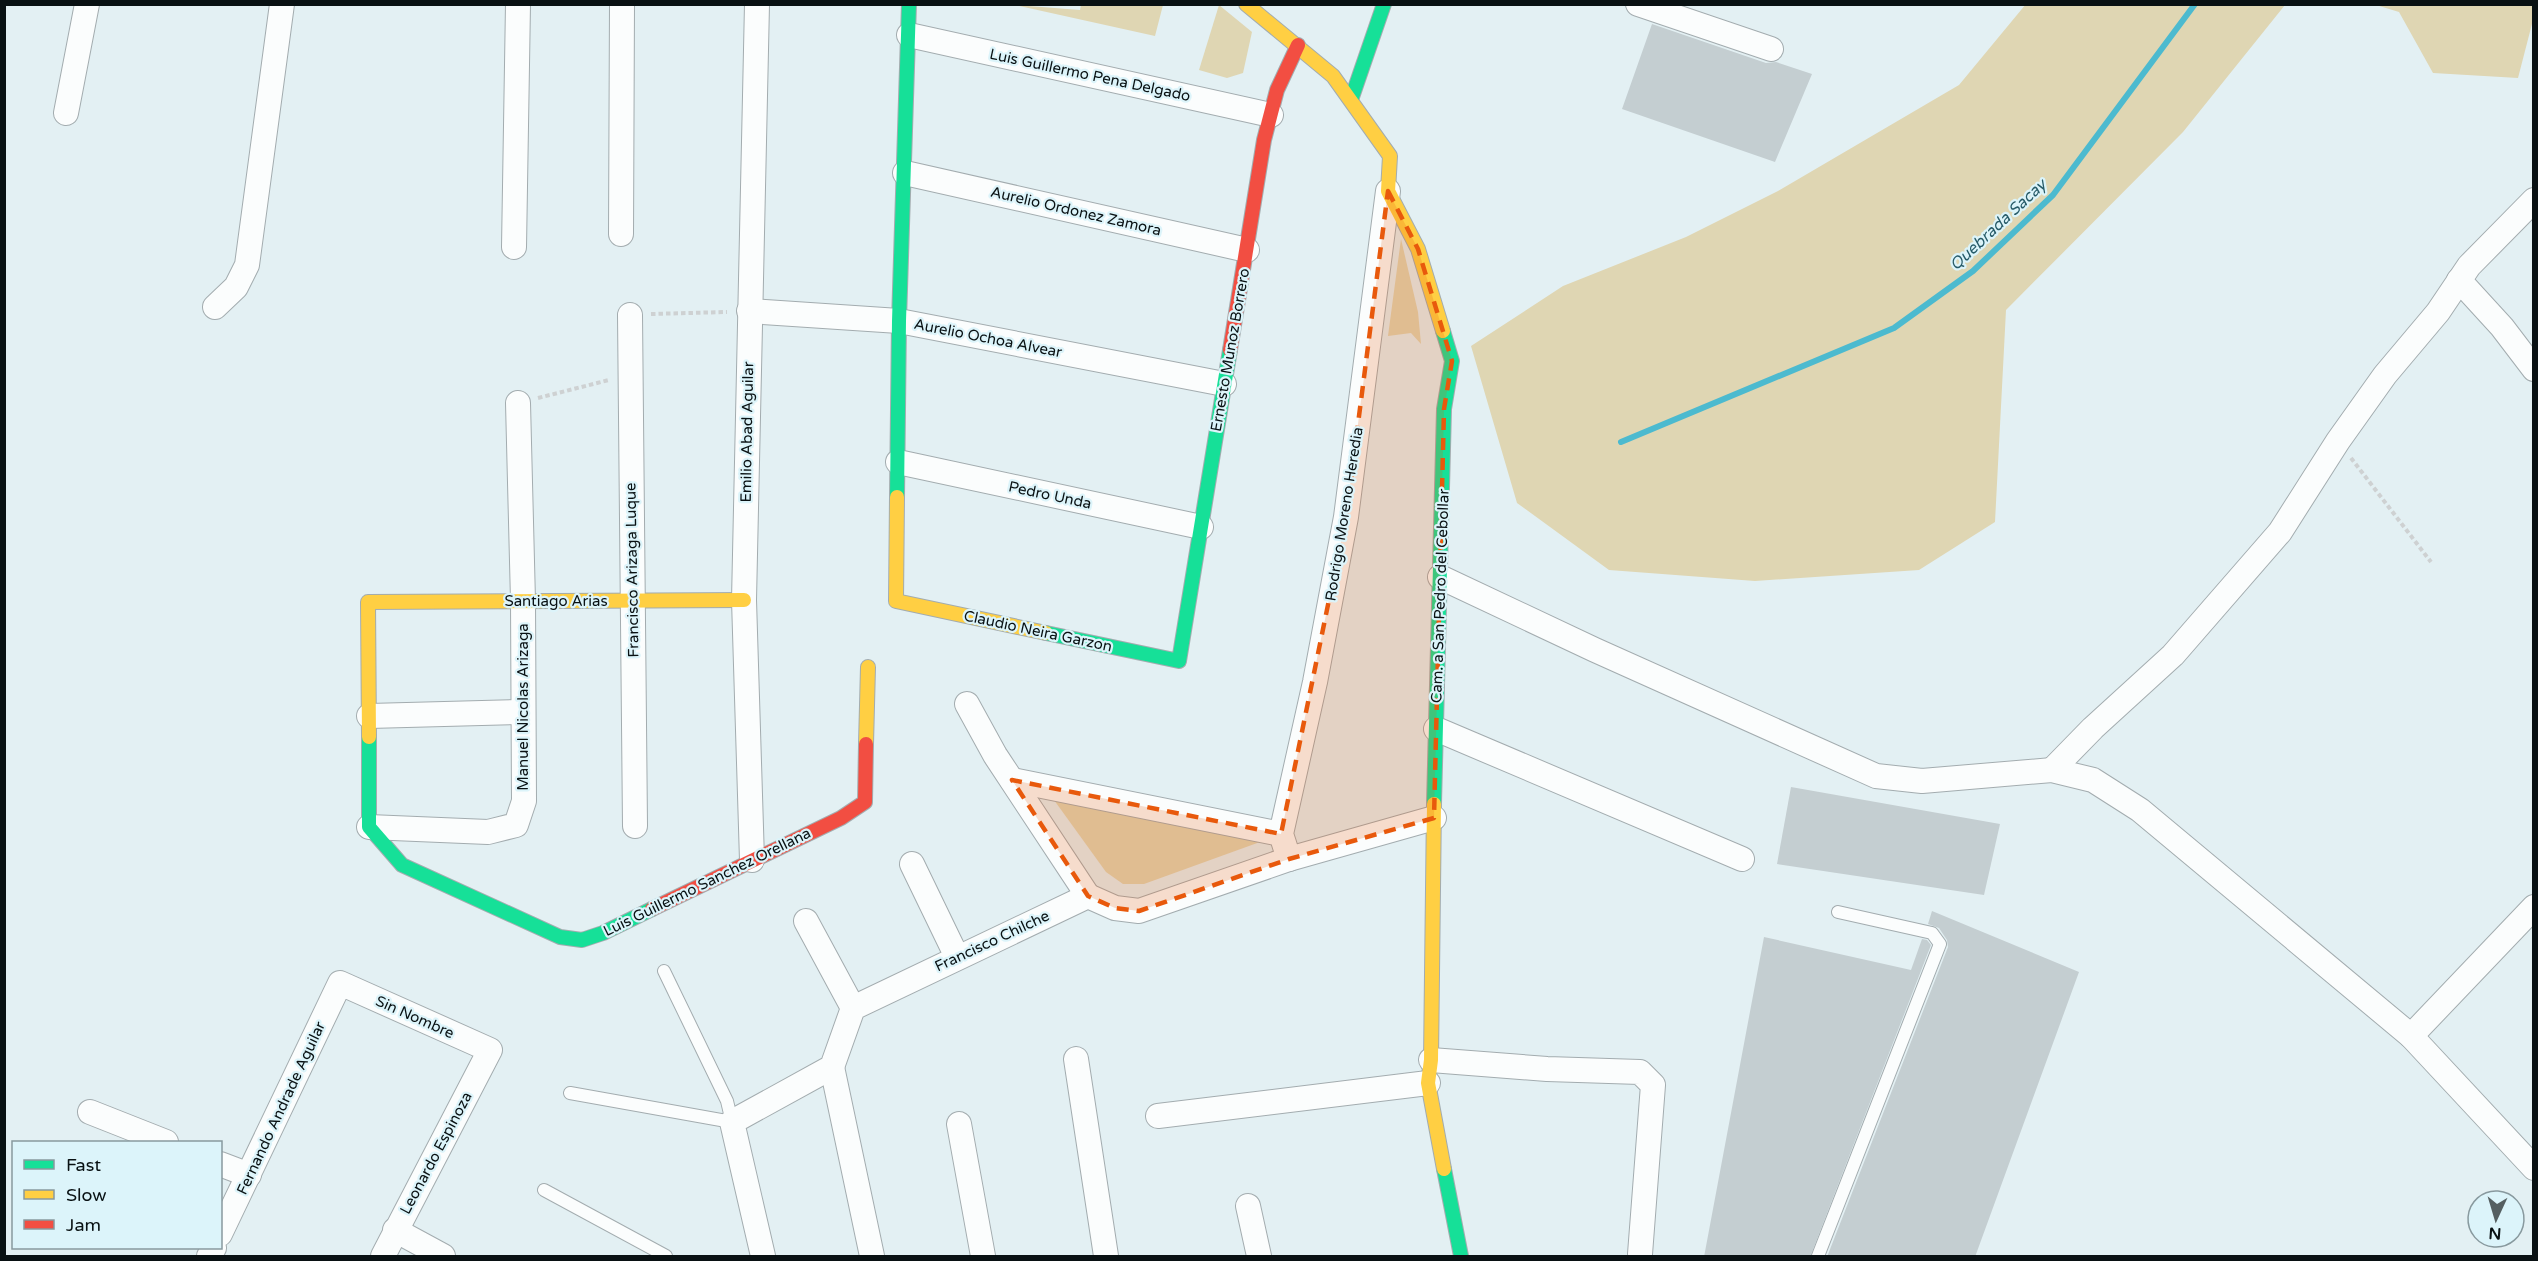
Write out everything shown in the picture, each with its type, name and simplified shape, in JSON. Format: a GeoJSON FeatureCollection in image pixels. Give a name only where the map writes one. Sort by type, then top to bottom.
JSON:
{"type":"FeatureCollection","features":[{"type":"Feature","properties":{"kind":"street"},"geometry":{"type":"LineString","coordinates":[[66,113],[87,4]]}},
{"type":"Feature","properties":{"kind":"street"},"geometry":{"type":"LineString","coordinates":[[215,306],[236,287],[247,265],[282,4]]}},
{"type":"Feature","properties":{"kind":"street"},"geometry":{"type":"LineString","coordinates":[[514,247],[519,4]]}},
{"type":"Feature","properties":{"kind":"street"},"geometry":{"type":"LineString","coordinates":[[621,234],[622,4]]}},
{"type":"Feature","properties":{"kind":"street","name":"Emilio Abad Aguilar"},"geometry":{"type":"LineString","coordinates":[[752,860],[744,600],[758,4]]}},
{"type":"Feature","properties":{"kind":"street"},"geometry":{"type":"LineString","coordinates":[[898,462],[899,321],[909,4]]}},
{"type":"Feature","properties":{"kind":"street"},"geometry":{"type":"LineString","coordinates":[[1246,4],[1333,76],[1352,100],[1390,156],[1388,190]]}},
{"type":"Feature","properties":{"kind":"street"},"geometry":{"type":"LineString","coordinates":[[1352,100],[1384,4]]}},
{"type":"Feature","properties":{"kind":"street"},"geometry":{"type":"LineString","coordinates":[[1638,4],[1771,49]]}},
{"type":"Feature","properties":{"kind":"street","name":"Luis Guillermo Pena Delgado"},"geometry":{"type":"LineString","coordinates":[[909,34],[1271,115]]}},
{"type":"Feature","properties":{"kind":"street","name":"Ernesto Munoz Borrero"},"geometry":{"type":"LineString","coordinates":[[1179,661],[1271,115],[1285,67],[1298,45]]}},
{"type":"Feature","properties":{"kind":"street","name":"Aurelio Ordonez Zamora"},"geometry":{"type":"LineString","coordinates":[[905,173],[1247,250]]}},
{"type":"Feature","properties":{"kind":"street","name":"Cam. a San Pedro del Cebollar"},"geometry":{"type":"LineString","coordinates":[[1388,190],[1418,249],[1452,361],[1444,409],[1430,1071],[1461,1257]]}},
{"type":"Feature","properties":{"kind":"street","name":"Rodrigo Moreno Heredia"},"geometry":{"type":"LineString","coordinates":[[1281,834],[1315,682],[1346,517],[1388,190]]}},
{"type":"Feature","properties":{"kind":"street"},"geometry":{"type":"LineString","coordinates":[[2052,770],[2093,728],[2173,655],[2280,532],[2338,441],[2385,375],[2438,312],[2469,266],[2534,200]]}},
{"type":"Feature","properties":{"kind":"street"},"geometry":{"type":"LineString","coordinates":[[2459,280],[2502,327],[2534,369]]}},
{"type":"Feature","properties":{"kind":"street","name":"Aurelio Ochoa Alvear"},"geometry":{"type":"LineString","coordinates":[[749,311],[899,321],[1224,384]]}},
{"type":"Feature","properties":{"kind":"street","name":"Francisco Arizaga Luque"},"geometry":{"type":"LineString","coordinates":[[630,315],[635,826]]}},
{"type":"Feature","properties":{"kind":"street","name":"Manuel Nicolas Arizaga"},"geometry":{"type":"LineString","coordinates":[[369,827],[488,832],[516,825],[524,801],[523,602],[518,403]]}},
{"type":"Feature","properties":{"kind":"street","name":"Pedro Unda"},"geometry":{"type":"LineString","coordinates":[[898,462],[1202,527]]}},
{"type":"Feature","properties":{"kind":"street","name":"Claudio Neira Garzon"},"geometry":{"type":"LineString","coordinates":[[898,462],[896,601],[1179,661]]}},
{"type":"Feature","properties":{"kind":"street"},"geometry":{"type":"LineString","coordinates":[[1440,577],[1658,679],[1876,776],[1922,781],[2052,770],[2093,780],[2140,810],[2411,1036],[2534,1168]]}},
{"type":"Feature","properties":{"kind":"street","name":"Santiago Arias"},"geometry":{"type":"LineString","coordinates":[[369,716],[368,602],[744,600]]}},
{"type":"Feature","properties":{"kind":"street","name":"Luis Guillermo Sanchez Orellana"},"geometry":{"type":"LineString","coordinates":[[369,827],[402,865],[560,937],[582,940],[603,933],[840,818],[866,802],[868,667]]}},
{"type":"Feature","properties":{"kind":"street"},"geometry":{"type":"LineString","coordinates":[[966,704],[1012,780],[1088,896],[1115,908],[1139,911],[1289,859],[1434,818]]}},
{"type":"Feature","properties":{"kind":"street"},"geometry":{"type":"LineString","coordinates":[[369,827],[369,716],[522,712]]}},
{"type":"Feature","properties":{"kind":"street"},"geometry":{"type":"LineString","coordinates":[[1436,729],[1742,859]]}},
{"type":"Feature","properties":{"kind":"street"},"geometry":{"type":"LineString","coordinates":[[1012,780],[1281,834],[1289,859]]}},
{"type":"Feature","properties":{"kind":"street"},"geometry":{"type":"LineString","coordinates":[[912,864],[957,957]]}},
{"type":"Feature","properties":{"kind":"street","name":"Francisco Chilche"},"geometry":{"type":"LineString","coordinates":[[853,1008],[1088,896]]}},
{"type":"Feature","properties":{"kind":"street"},"geometry":{"type":"LineString","coordinates":[[2411,1036],[2534,907]]}},
{"type":"Feature","properties":{"kind":"street"},"geometry":{"type":"LineString","coordinates":[[806,921],[853,1008],[832,1066],[872,1257]]}},
{"type":"Feature","properties":{"kind":"street","name":"Sin Nombre"},"geometry":{"type":"LineString","coordinates":[[340,983],[490,1050]]}},
{"type":"Feature","properties":{"kind":"street","name":"Fernando Andrade Aguilar"},"geometry":{"type":"LineString","coordinates":[[222,1230],[340,983]]}},
{"type":"Feature","properties":{"kind":"street","name":"Leonardo Espinoza"},"geometry":{"type":"LineString","coordinates":[[383,1257],[490,1050]]}},
{"type":"Feature","properties":{"kind":"street"},"geometry":{"type":"LineString","coordinates":[[1076,1059],[1106,1257]]}},
{"type":"Feature","properties":{"kind":"street"},"geometry":{"type":"LineString","coordinates":[[763,1257],[732,1122],[832,1066]]}},
{"type":"Feature","properties":{"kind":"street"},"geometry":{"type":"LineString","coordinates":[[1158,1116],[1430,1071],[1547,1069],[1640,1072],[1653,1085],[1640,1254]]}},
{"type":"Feature","properties":{"kind":"street"},"geometry":{"type":"LineString","coordinates":[[90,1112],[161,1141]]}},
{"type":"Feature","properties":{"kind":"street"},"geometry":{"type":"LineString","coordinates":[[959,1124],[983,1257]]}},
{"type":"Feature","properties":{"kind":"street"},"geometry":{"type":"LineString","coordinates":[[222,1165],[249,1175]]}},
{"type":"Feature","properties":{"kind":"street"},"geometry":{"type":"LineString","coordinates":[[1248,1206],[1259,1257]]}},
{"type":"Feature","properties":{"kind":"street"},"geometry":{"type":"LineString","coordinates":[[395,1230],[443,1257]]}},
{"type":"Feature","properties":{"kind":"lane"},"geometry":{"type":"LineString","coordinates":[[1818,1257],[1940,944],[1932,933],[1838,912]]}},
{"type":"Feature","properties":{"kind":"lane"},"geometry":{"type":"LineString","coordinates":[[570,1093],[732,1122],[727,1101],[664,971]]}},
{"type":"Feature","properties":{"kind":"lane"},"geometry":{"type":"LineString","coordinates":[[544,1190],[666,1257]]}},
{"type":"Feature","properties":{"kind":"path"},"geometry":{"type":"LineString","coordinates":[[630,315],[749,311]]}},
{"type":"Feature","properties":{"kind":"path"},"geometry":{"type":"LineString","coordinates":[[518,403],[631,375]]}},
{"type":"Feature","properties":{"kind":"path"},"geometry":{"type":"LineString","coordinates":[[2338,441],[2431,562]]}},
{"type":"Feature","properties":{"kind":"highlighted area"},"geometry":{"type":"Polygon","coordinates":[[[1388,191],[1418,249],[1452,361],[1444,409],[1434,818],[1289,859],[1139,911],[1115,908],[1088,896],[1012,780],[1281,834],[1346,517],[1388,191]]]}},
{"type":"Feature","properties":{"kind":"shaded area"},"geometry":{"type":"Polygon","coordinates":[[[2026,4],[2285,5],[2183,132],[2006,310],[1995,522],[1919,570],[1755,581],[1609,570],[1517,503],[1471,346],[1563,286],[1686,237],[1778,191],[1959,85],[2026,4]]]}},
{"type":"Feature","properties":{"kind":"shaded area"},"geometry":{"type":"Polygon","coordinates":[[[1015,5],[1080,10],[1081,5],[1163,5],[1155,36],[1015,5]]]}},
{"type":"Feature","properties":{"kind":"shaded area"},"geometry":{"type":"Polygon","coordinates":[[[1219,5],[1252,32],[1243,73],[1227,78],[1199,70],[1219,5]]]}},
{"type":"Feature","properties":{"kind":"shaded area"},"geometry":{"type":"Polygon","coordinates":[[[2376,5],[2533,5],[2533,20],[2518,78],[2433,73],[2399,12],[2376,5]]]}},
{"type":"Feature","properties":{"kind":"shaded area"},"geometry":{"type":"Polygon","coordinates":[[[1401,239],[1418,312],[1421,344],[1411,333],[1388,336],[1401,239]]]}},
{"type":"Feature","properties":{"kind":"shaded area"},"geometry":{"type":"Polygon","coordinates":[[[1054,800],[1260,842],[1144,884],[1123,884],[1106,872],[1054,800]]]}},
{"type":"Feature","properties":{"kind":"building"},"geometry":{"type":"Polygon","coordinates":[[[1652,24],[1766,63],[1776,62],[1812,74],[1775,162],[1622,109],[1652,24]]]}},
{"type":"Feature","properties":{"kind":"building"},"geometry":{"type":"Polygon","coordinates":[[[1791,787],[2000,824],[1984,895],[1777,864],[1791,787]]]}},
{"type":"Feature","properties":{"kind":"building"},"geometry":{"type":"Polygon","coordinates":[[[1932,911],[2079,972],[1975,1257],[1827,1257],[1948,947],[1947,940],[1939,928],[1928,924],[1932,911]]]}},
{"type":"Feature","properties":{"kind":"building"},"geometry":{"type":"Polygon","coordinates":[[[1764,937],[1911,970],[1922,939],[1927,940],[1931,945],[1810,1257],[1704,1257],[1764,937]]]}},
{"type":"Feature","properties":{"kind":"waterway","name":"Quebrada Sacay"},"geometry":{"type":"LineString","coordinates":[[1621,442],[1894,328],[1973,271],[2053,195],[2195,4]]}},
{"type":"Feature","properties":{"kind":"traffic: fast"},"geometry":{"type":"LineString","coordinates":[[897,497],[899,321],[909,4]]}},
{"type":"Feature","properties":{"kind":"traffic: fast"},"geometry":{"type":"LineString","coordinates":[[1351,100],[1384,4]]}},
{"type":"Feature","properties":{"kind":"traffic: fast"},"geometry":{"type":"LineString","coordinates":[[1434,804],[1444,409],[1452,361],[1443,331]]}},
{"type":"Feature","properties":{"kind":"traffic: fast"},"geometry":{"type":"LineString","coordinates":[[1046,633],[1179,661],[1230,350]]}},
{"type":"Feature","properties":{"kind":"traffic: fast"},"geometry":{"type":"LineString","coordinates":[[369,737],[369,827],[402,865],[560,937],[582,940],[603,933],[652,909]]}},
{"type":"Feature","properties":{"kind":"traffic: fast"},"geometry":{"type":"LineString","coordinates":[[1444,1169],[1461,1256]]}},
{"type":"Feature","properties":{"kind":"traffic: slow"},"geometry":{"type":"LineString","coordinates":[[1246,4],[1333,76],[1390,156],[1388,191],[1418,249],[1443,331]]}},
{"type":"Feature","properties":{"kind":"traffic: slow"},"geometry":{"type":"LineString","coordinates":[[897,497],[896,601],[1046,633]]}},
{"type":"Feature","properties":{"kind":"traffic: slow"},"geometry":{"type":"LineString","coordinates":[[369,737],[368,602],[744,600]]}},
{"type":"Feature","properties":{"kind":"traffic: slow"},"geometry":{"type":"LineString","coordinates":[[866,744],[868,667]]}},
{"type":"Feature","properties":{"kind":"traffic: slow"},"geometry":{"type":"LineString","coordinates":[[1434,804],[1431,1060],[1428,1083],[1444,1169]]}},
{"type":"Feature","properties":{"kind":"traffic: jam"},"geometry":{"type":"LineString","coordinates":[[1230,350],[1264,140],[1277,90],[1298,45]]}},
{"type":"Feature","properties":{"kind":"traffic: jam"},"geometry":{"type":"LineString","coordinates":[[652,909],[841,818],[865,802],[866,744]]}}]}
